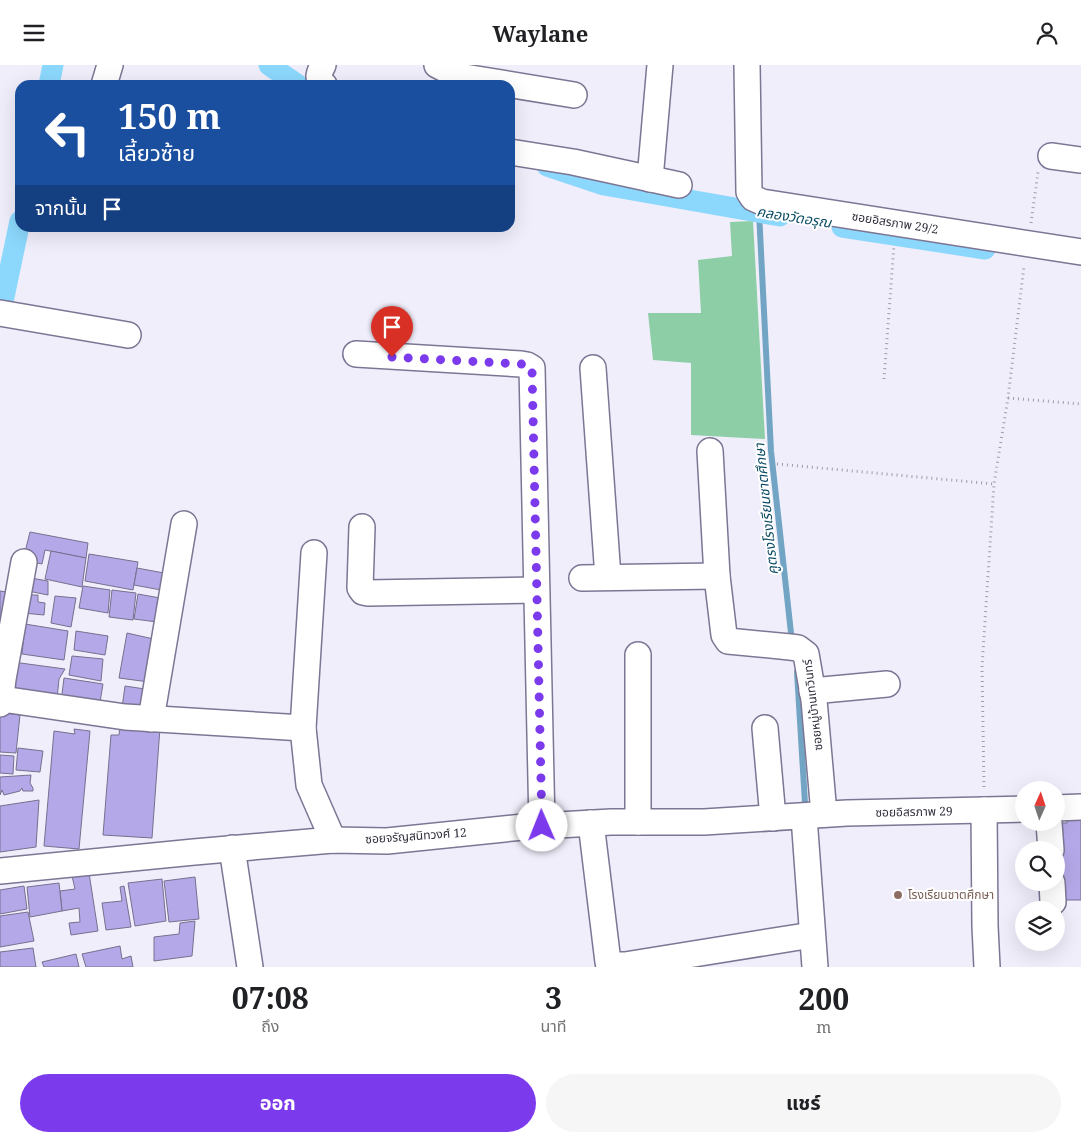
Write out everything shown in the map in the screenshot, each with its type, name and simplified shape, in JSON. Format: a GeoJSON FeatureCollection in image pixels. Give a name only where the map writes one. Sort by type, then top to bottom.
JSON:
{"type":"FeatureCollection","features":[{"type":"Feature","properties":{"kind":"street"},"geometry":{"type":"LineString","coordinates":[[106,80],[110,65]]}},
{"type":"Feature","properties":{"kind":"street"},"geometry":{"type":"LineString","coordinates":[[320,80],[318,74],[323,65]]}},
{"type":"Feature","properties":{"kind":"street"},"geometry":{"type":"LineString","coordinates":[[437,65],[458,76],[470,71],[509,80]]}},
{"type":"Feature","properties":{"kind":"street"},"geometry":{"type":"LineString","coordinates":[[650,179],[660,65]]}},
{"type":"Feature","properties":{"kind":"street","name":"ซอยอิสรภาพ 29/2"},"geometry":{"type":"LineString","coordinates":[[748,65],[749,192],[753,198],[772,203],[1081,252]]}},
{"type":"Feature","properties":{"kind":"street"},"geometry":{"type":"LineString","coordinates":[[515,81],[574,95]]}},
{"type":"Feature","properties":{"kind":"street"},"geometry":{"type":"LineString","coordinates":[[515,153],[573,162],[679,185]]}},
{"type":"Feature","properties":{"kind":"street"},"geometry":{"type":"LineString","coordinates":[[1051,156],[1081,160]]}},
{"type":"Feature","properties":{"kind":"street"},"geometry":{"type":"LineString","coordinates":[[6,314],[128,335]]}},
{"type":"Feature","properties":{"kind":"street"},"geometry":{"type":"LineString","coordinates":[[356,354],[521,364],[527,365],[532,369],[542,826]]}},
{"type":"Feature","properties":{"kind":"street"},"geometry":{"type":"LineString","coordinates":[[593,368],[608,577]]}},
{"type":"Feature","properties":{"kind":"street","name":"ซอยหมู่บ้านเทวินทร์"},"geometry":{"type":"LineString","coordinates":[[710,451],[717,576],[724,635],[728,641],[794,648],[806,654],[812,691],[814,816],[812,935],[815,967]]}},
{"type":"Feature","properties":{"kind":"street"},"geometry":{"type":"LineString","coordinates":[[151,719],[184,524]]}},
{"type":"Feature","properties":{"kind":"street"},"geometry":{"type":"LineString","coordinates":[[362,527],[360,588],[363,592],[536,590]]}},
{"type":"Feature","properties":{"kind":"street"},"geometry":{"type":"LineString","coordinates":[[314,553],[303,728],[309,785],[333,840]]}},
{"type":"Feature","properties":{"kind":"street"},"geometry":{"type":"LineString","coordinates":[[24,562],[3,679],[1,701],[125,717],[303,728]]}},
{"type":"Feature","properties":{"kind":"street"},"geometry":{"type":"LineString","coordinates":[[582,578],[717,576]]}},
{"type":"Feature","properties":{"kind":"street"},"geometry":{"type":"LineString","coordinates":[[638,655],[638,822]]}},
{"type":"Feature","properties":{"kind":"street"},"geometry":{"type":"LineString","coordinates":[[812,691],[887,684]]}},
{"type":"Feature","properties":{"kind":"street"},"geometry":{"type":"LineString","coordinates":[[765,729],[773,818]]}},
{"type":"Feature","properties":{"kind":"street"},"geometry":{"type":"LineString","coordinates":[[1065,808],[1081,807]]}},
{"type":"Feature","properties":{"kind":"street","name":"ซอยอิสรภาพ 29"},"geometry":{"type":"LineString","coordinates":[[814,816],[1015,809]]}},
{"type":"Feature","properties":{"kind":"street"},"geometry":{"type":"LineString","coordinates":[[984,811],[987,967]]}},
{"type":"Feature","properties":{"kind":"street","name":"ซอยจรัญสนิทวงศ์ 12"},"geometry":{"type":"LineString","coordinates":[[0,871],[333,840],[387,841],[591,823],[704,822],[814,816]]}},
{"type":"Feature","properties":{"kind":"street"},"geometry":{"type":"LineString","coordinates":[[591,823],[608,962],[625,965],[812,935]]}},
{"type":"Feature","properties":{"kind":"street"},"geometry":{"type":"LineString","coordinates":[[232,849],[250,967]]}},
{"type":"Feature","properties":{"kind":"path"},"geometry":{"type":"LineString","coordinates":[[1028,244],[1039,161],[1043,157],[1051,156]]}},
{"type":"Feature","properties":{"kind":"path"},"geometry":{"type":"LineString","coordinates":[[884,379],[894,243]]}},
{"type":"Feature","properties":{"kind":"path"},"geometry":{"type":"LineString","coordinates":[[984,811],[982,667],[994,484],[1008,397],[1023,273]]}},
{"type":"Feature","properties":{"kind":"path"},"geometry":{"type":"LineString","coordinates":[[1008,397],[1081,404]]}},
{"type":"Feature","properties":{"kind":"path"},"geometry":{"type":"LineString","coordinates":[[777,463],[994,484]]}},
{"type":"Feature","properties":{"kind":"green space"},"geometry":{"type":"Polygon","coordinates":[[[753,221],[765,439],[691,435],[691,363],[653,360],[648,313],[701,313],[698,260],[732,256],[730,222],[753,221]]]}},
{"type":"Feature","properties":{"kind":"building"},"geometry":{"type":"Polygon","coordinates":[[[30,532],[88,543],[86,558],[45,550],[42,564],[23,560],[30,532]]]}},
{"type":"Feature","properties":{"kind":"building"},"geometry":{"type":"Polygon","coordinates":[[[51,551],[86,558],[82,587],[45,579],[51,551]]]}},
{"type":"Feature","properties":{"kind":"building"},"geometry":{"type":"Polygon","coordinates":[[[89,554],[138,562],[133,590],[85,581],[89,554]]]}},
{"type":"Feature","properties":{"kind":"building"},"geometry":{"type":"Polygon","coordinates":[[[137,568],[164,573],[161,590],[134,585],[137,568]]]}},
{"type":"Feature","properties":{"kind":"building"},"geometry":{"type":"Polygon","coordinates":[[[31,578],[48,581],[48,595],[28,591],[31,578]]]}},
{"type":"Feature","properties":{"kind":"building"},"geometry":{"type":"Polygon","coordinates":[[[83,586],[110,590],[108,613],[79,608],[83,586]]]}},
{"type":"Feature","properties":{"kind":"building"},"geometry":{"type":"Polygon","coordinates":[[[112,590],[136,593],[133,620],[109,617],[112,590]]]}},
{"type":"Feature","properties":{"kind":"building"},"geometry":{"type":"Polygon","coordinates":[[[0,591],[13,593],[0,629],[0,591]]]}},
{"type":"Feature","properties":{"kind":"building"},"geometry":{"type":"Polygon","coordinates":[[[138,594],[160,598],[157,622],[134,619],[138,594]]]}},
{"type":"Feature","properties":{"kind":"building"},"geometry":{"type":"Polygon","coordinates":[[[25,595],[38,595],[38,602],[45,603],[44,615],[23,613],[25,595]]]}},
{"type":"Feature","properties":{"kind":"building"},"geometry":{"type":"Polygon","coordinates":[[[55,596],[76,598],[71,627],[51,623],[55,596]]]}},
{"type":"Feature","properties":{"kind":"building"},"geometry":{"type":"Polygon","coordinates":[[[25,624],[68,631],[64,660],[22,654],[25,624]]]}},
{"type":"Feature","properties":{"kind":"building"},"geometry":{"type":"Polygon","coordinates":[[[76,631],[108,636],[105,655],[74,650],[76,631]]]}},
{"type":"Feature","properties":{"kind":"building"},"geometry":{"type":"Polygon","coordinates":[[[127,633],[158,640],[149,682],[119,678],[127,633]]]}},
{"type":"Feature","properties":{"kind":"building"},"geometry":{"type":"Polygon","coordinates":[[[72,656],[103,659],[101,681],[69,675],[72,656]]]}},
{"type":"Feature","properties":{"kind":"building"},"geometry":{"type":"Polygon","coordinates":[[[13,662],[65,669],[59,679],[57,699],[6,691],[13,662]]]}},
{"type":"Feature","properties":{"kind":"building"},"geometry":{"type":"Polygon","coordinates":[[[64,678],[103,684],[99,708],[66,704],[62,694],[64,678]]]}},
{"type":"Feature","properties":{"kind":"building"},"geometry":{"type":"Polygon","coordinates":[[[125,686],[145,689],[142,711],[122,708],[125,686]]]}},
{"type":"Feature","properties":{"kind":"building"},"geometry":{"type":"Polygon","coordinates":[[[5,713],[20,715],[16,753],[0,752],[0,716],[5,716],[5,713]]]}},
{"type":"Feature","properties":{"kind":"building"},"geometry":{"type":"Polygon","coordinates":[[[120,725],[160,728],[152,838],[103,835],[111,735],[119,735],[120,725]]]}},
{"type":"Feature","properties":{"kind":"building"},"geometry":{"type":"Polygon","coordinates":[[[74,729],[90,731],[79,849],[44,846],[54,731],[75,734],[74,729]]]}},
{"type":"Feature","properties":{"kind":"building"},"geometry":{"type":"Polygon","coordinates":[[[18,748],[43,751],[40,772],[16,770],[18,748]]]}},
{"type":"Feature","properties":{"kind":"building"},"geometry":{"type":"Polygon","coordinates":[[[0,755],[14,756],[13,774],[0,773],[0,755]]]}},
{"type":"Feature","properties":{"kind":"building"},"geometry":{"type":"Polygon","coordinates":[[[31,775],[30,783],[33,791],[23,791],[22,788],[20,791],[4,795],[2,790],[0,795],[0,777],[31,775]]]}},
{"type":"Feature","properties":{"kind":"building"},"geometry":{"type":"Polygon","coordinates":[[[39,800],[36,847],[0,852],[0,806],[39,800]]]}},
{"type":"Feature","properties":{"kind":"building"},"geometry":{"type":"Polygon","coordinates":[[[1067,819],[1081,819],[1081,900],[1063,900],[1063,891],[1065,891],[1065,841],[1062,841],[1062,831],[1065,831],[1065,823],[1067,823],[1067,819]]]}},
{"type":"Feature","properties":{"kind":"building"},"geometry":{"type":"Polygon","coordinates":[[[89,873],[98,931],[71,935],[69,923],[80,922],[79,908],[62,911],[60,891],[75,889],[72,876],[89,873]]]}},
{"type":"Feature","properties":{"kind":"building"},"geometry":{"type":"Polygon","coordinates":[[[195,877],[199,919],[169,922],[164,881],[195,877]]]}},
{"type":"Feature","properties":{"kind":"building"},"geometry":{"type":"Polygon","coordinates":[[[162,879],[166,921],[135,926],[128,883],[162,879]]]}},
{"type":"Feature","properties":{"kind":"building"},"geometry":{"type":"Polygon","coordinates":[[[59,883],[62,911],[30,917],[27,887],[59,883]]]}},
{"type":"Feature","properties":{"kind":"building"},"geometry":{"type":"Polygon","coordinates":[[[24,886],[27,909],[0,914],[0,890],[24,886]]]}},
{"type":"Feature","properties":{"kind":"building"},"geometry":{"type":"Polygon","coordinates":[[[124,886],[131,927],[106,930],[102,903],[122,901],[120,887],[124,886]]]}},
{"type":"Feature","properties":{"kind":"building"},"geometry":{"type":"Polygon","coordinates":[[[28,912],[34,941],[0,947],[0,916],[28,912]]]}},
{"type":"Feature","properties":{"kind":"building"},"geometry":{"type":"Polygon","coordinates":[[[195,921],[192,956],[154,961],[154,937],[179,934],[180,923],[195,921]]]}},
{"type":"Feature","properties":{"kind":"building"},"geometry":{"type":"Polygon","coordinates":[[[120,946],[122,959],[131,956],[133,967],[86,967],[82,954],[120,946]]]}},
{"type":"Feature","properties":{"kind":"building"},"geometry":{"type":"Polygon","coordinates":[[[33,948],[36,967],[0,967],[0,952],[33,948]]]}},
{"type":"Feature","properties":{"kind":"building"},"geometry":{"type":"Polygon","coordinates":[[[76,954],[79,967],[44,967],[42,962],[76,954]]]}},
{"type":"Feature","properties":{"kind":"waterway"},"geometry":{"type":"LineString","coordinates":[[50,80],[53,65]]}},
{"type":"Feature","properties":{"kind":"waterway","name":"คลองวัดอรุณ"},"geometry":{"type":"LineString","coordinates":[[269,65],[291,80]]}},
{"type":"Feature","properties":{"kind":"waterway","name":"คลองวัดอรุณ"},"geometry":{"type":"LineString","coordinates":[[547,166],[604,185],[780,216]]}},
{"type":"Feature","properties":{"kind":"waterway","name":"คูตรงโรงเรียนชาตศึกษา"},"geometry":{"type":"LineString","coordinates":[[759,212],[771,451],[792,642]]}},
{"type":"Feature","properties":{"kind":"waterway","name":"คลองวัดอรุณ"},"geometry":{"type":"LineString","coordinates":[[842,227],[985,249]]}},
{"type":"Feature","properties":{"kind":"waterway"},"geometry":{"type":"LineString","coordinates":[[0,316],[18,232]]}},
{"type":"Feature","properties":{"kind":"waterway","name":"คูตรงโรงเรียนชาตศึกษา"},"geometry":{"type":"LineString","coordinates":[[797,672],[805,803]]}},
{"type":"Feature","properties":{"kind":"place","name":"โรงเรียนชาตศึกษา"},"geometry":{"type":"Point","coordinates":[898,895]}},
{"type":"Feature","properties":{"kind":"route"},"geometry":{"type":"LineString","coordinates":[[392,357],[521,364],[527,365],[532,369],[534,375],[536,590],[542,826]]}}]}
